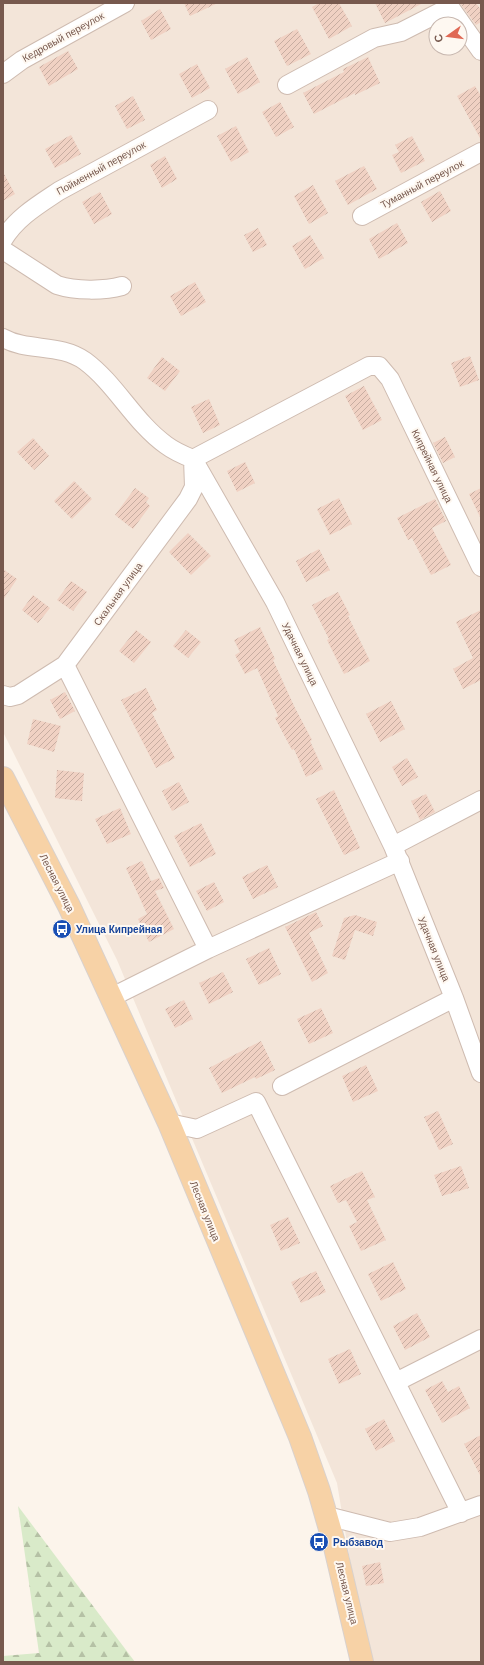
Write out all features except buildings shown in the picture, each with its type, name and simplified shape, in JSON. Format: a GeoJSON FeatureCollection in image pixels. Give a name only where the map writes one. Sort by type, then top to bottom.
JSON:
{"type":"FeatureCollection","features":[{"type":"Feature","properties":{"kind":"main road","name":"Лесная улица"},"geometry":{"type":"LineString","coordinates":[[3,778],[69,906],[169,1123],[300,1437],[327,1516],[359,1642],[362,1662]]}},
{"type":"Feature","properties":{"kind":"street","name":"Кедровый переулок"},"geometry":{"type":"LineString","coordinates":[[3,74],[22,60],[125,3]]}},
{"type":"Feature","properties":{"kind":"street"},"geometry":{"type":"LineString","coordinates":[[287,85],[374,38],[401,32],[449,5],[481,51]]}},
{"type":"Feature","properties":{"kind":"street","name":"Пойменный переулок"},"geometry":{"type":"LineString","coordinates":[[3,240],[10,228],[36,206],[58,191],[208,110]]}},
{"type":"Feature","properties":{"kind":"street","name":"Туманный переулок"},"geometry":{"type":"LineString","coordinates":[[362,216],[481,152]]}},
{"type":"Feature","properties":{"kind":"street"},"geometry":{"type":"LineString","coordinates":[[3,250],[57,285],[65,287],[110,290],[122,286]]}},
{"type":"Feature","properties":{"kind":"street"},"geometry":{"type":"LineString","coordinates":[[3,338],[12,342],[65,351],[84,360],[101,375],[153,434],[178,452],[193,459]]}},
{"type":"Feature","properties":{"kind":"street","name":"Кипрейная улица"},"geometry":{"type":"LineString","coordinates":[[193,459],[369,366],[379,366],[390,379],[481,567]]}},
{"type":"Feature","properties":{"kind":"street","name":"Скальная улица"},"geometry":{"type":"LineString","coordinates":[[3,695],[10,697],[18,695],[65,665],[188,499],[194,487],[193,459]]}},
{"type":"Feature","properties":{"kind":"street","name":"Удачная улица"},"geometry":{"type":"LineString","coordinates":[[193,459],[275,602],[396,854],[454,998],[481,1073]]}},
{"type":"Feature","properties":{"kind":"street"},"geometry":{"type":"LineString","coordinates":[[65,665],[208,949]]}},
{"type":"Feature","properties":{"kind":"street"},"geometry":{"type":"LineString","coordinates":[[112,997],[396,854],[481,800]]}},
{"type":"Feature","properties":{"kind":"street"},"geometry":{"type":"LineString","coordinates":[[282,1086],[454,998]]}},
{"type":"Feature","properties":{"kind":"street"},"geometry":{"type":"LineString","coordinates":[[169,1123],[197,1129],[256,1102],[462,1513]]}},
{"type":"Feature","properties":{"kind":"street"},"geometry":{"type":"LineString","coordinates":[[396,1382],[481,1339]]}},
{"type":"Feature","properties":{"kind":"street"},"geometry":{"type":"LineString","coordinates":[[327,1516],[390,1532],[420,1527],[481,1505]]}},
{"type":"Feature","properties":{"kind":"shaded area"},"geometry":{"type":"Polygon","coordinates":[[[3,3],[481,3],[481,1662],[367,1662],[337,1483],[117,960],[3,732],[3,3]]]}},
{"type":"Feature","properties":{"kind":"green space"},"geometry":{"type":"Polygon","coordinates":[[[18,1506],[135,1662],[3,1662],[3,1656],[39,1653],[18,1506]]]}},
{"type":"Feature","properties":{"kind":"place","name":"Улица Кипрейная"},"geometry":{"type":"Point","coordinates":[62,929]}},
{"type":"Feature","properties":{"kind":"place","name":"Рыбзавод"},"geometry":{"type":"Point","coordinates":[319,1542]}}]}
